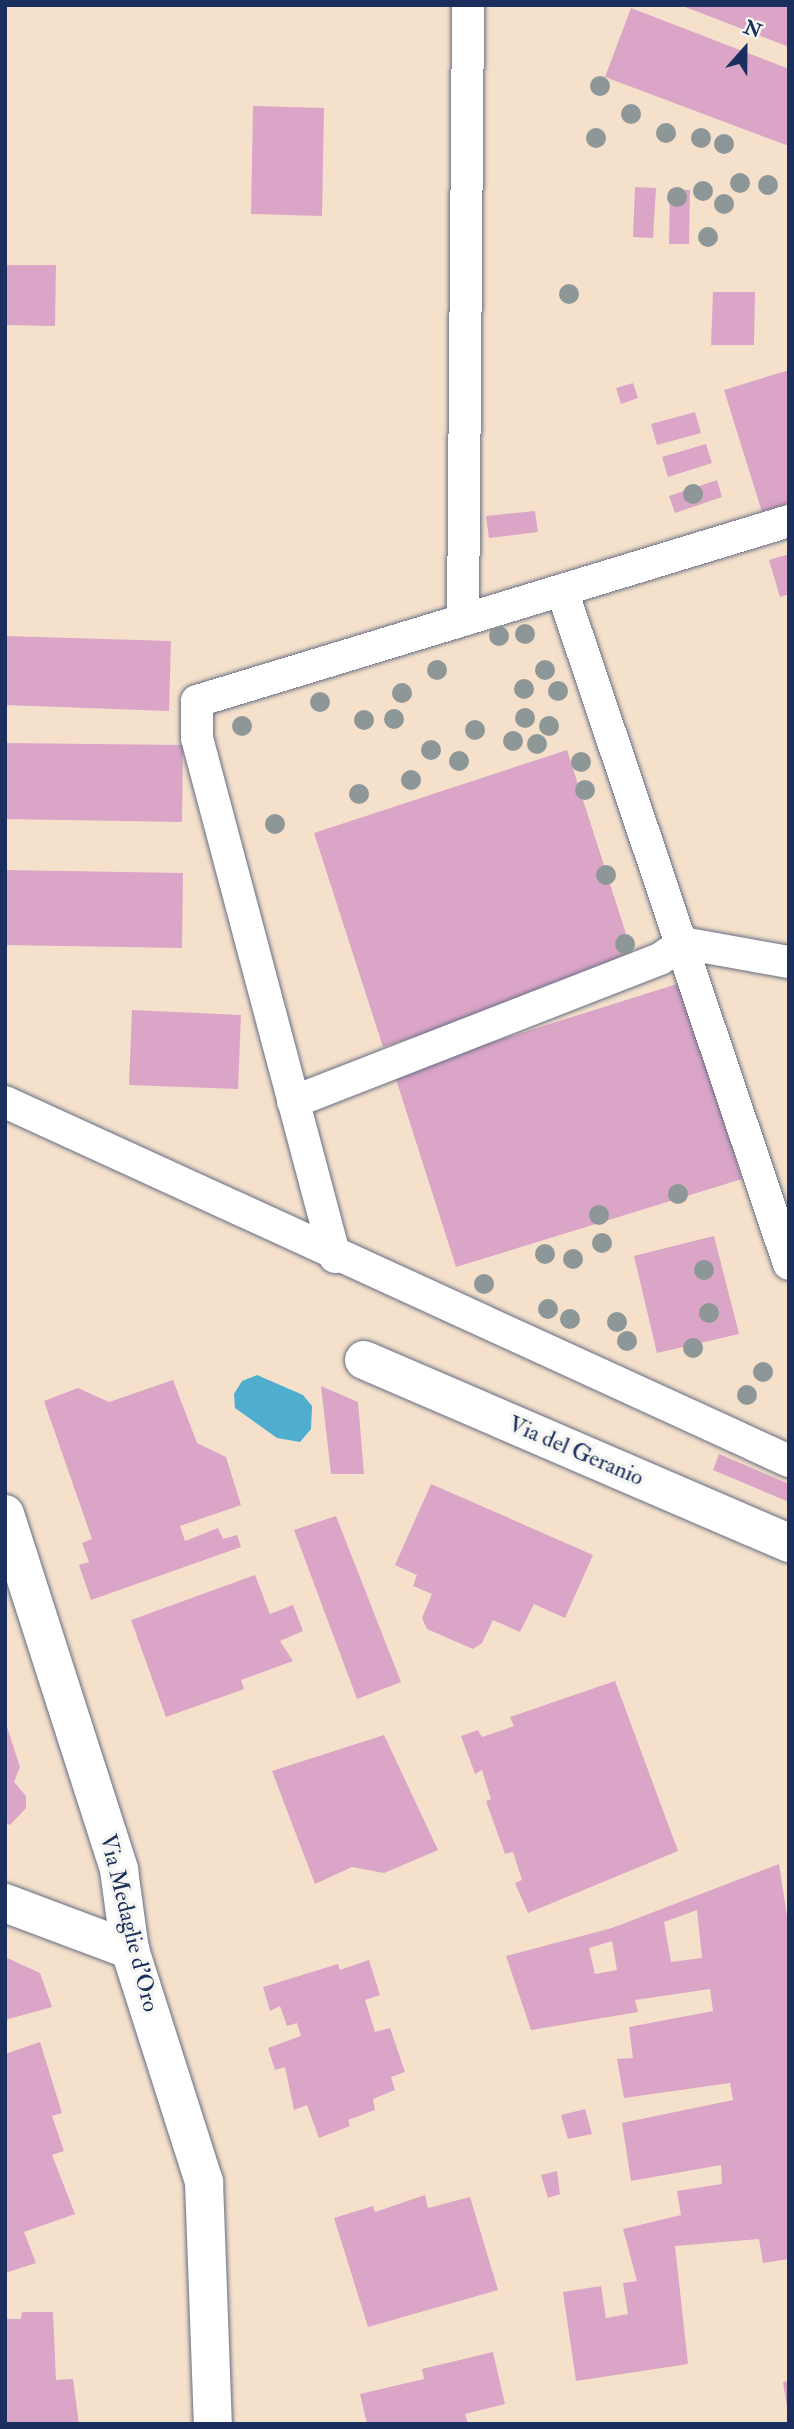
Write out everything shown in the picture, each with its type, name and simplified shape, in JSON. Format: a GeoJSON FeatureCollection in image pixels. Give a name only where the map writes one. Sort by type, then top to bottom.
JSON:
{"type":"FeatureCollection","features":[{"type":"Feature","properties":{"kind":"street","name":"Via del Geranio"},"geometry":{"type":"LineString","coordinates":[[363,1360],[789,1543]]}},
{"type":"Feature","properties":{"kind":"street","name":"Via Medaglie d'Oro"},"geometry":{"type":"LineString","coordinates":[[5,1514],[119,1870],[130,1950],[204,2182],[213,2424]]}},
{"type":"Feature","properties":{"kind":"street"},"geometry":{"type":"LineString","coordinates":[[5,1903],[130,1950]]}},
{"type":"Feature","properties":{"kind":"lane"},"geometry":{"type":"LineString","coordinates":[[463,620],[468,5]]}},
{"type":"Feature","properties":{"kind":"lane"},"geometry":{"type":"LineString","coordinates":[[335,1257],[197,738],[197,701],[789,521]]}},
{"type":"Feature","properties":{"kind":"lane"},"geometry":{"type":"LineString","coordinates":[[562,590],[789,1264]]}},
{"type":"Feature","properties":{"kind":"lane"},"geometry":{"type":"LineString","coordinates":[[293,1102],[660,959],[683,943],[789,962]]}},
{"type":"Feature","properties":{"kind":"lane"},"geometry":{"type":"LineString","coordinates":[[5,1102],[335,1257],[789,1461]]}},
{"type":"Feature","properties":{"kind":"water"},"geometry":{"type":"Polygon","coordinates":[[[257,1375],[303,1395],[312,1406],[311,1429],[300,1442],[277,1438],[235,1408],[234,1394],[242,1381],[257,1375]]]}},
{"type":"Feature","properties":{"kind":"building"},"geometry":{"type":"Polygon","coordinates":[[[680,5],[789,5],[789,47],[680,5]]]}},
{"type":"Feature","properties":{"kind":"building"},"geometry":{"type":"Polygon","coordinates":[[[631,8],[789,69],[789,146],[605,77],[631,8]]]}},
{"type":"Feature","properties":{"kind":"building"},"geometry":{"type":"Polygon","coordinates":[[[253,106],[324,108],[322,216],[251,214],[253,106]]]}},
{"type":"Feature","properties":{"kind":"building"},"geometry":{"type":"Polygon","coordinates":[[[635,187],[656,188],[653,238],[633,237],[635,187]]]}},
{"type":"Feature","properties":{"kind":"building"},"geometry":{"type":"Polygon","coordinates":[[[670,189],[690,190],[689,244],[669,244],[670,189]]]}},
{"type":"Feature","properties":{"kind":"building"},"geometry":{"type":"Polygon","coordinates":[[[5,265],[56,265],[55,326],[5,325],[5,265]]]}},
{"type":"Feature","properties":{"kind":"building"},"geometry":{"type":"Polygon","coordinates":[[[713,292],[755,292],[754,345],[711,345],[713,292]]]}},
{"type":"Feature","properties":{"kind":"building"},"geometry":{"type":"Polygon","coordinates":[[[789,370],[789,503],[762,512],[724,390],[789,370]]]}},
{"type":"Feature","properties":{"kind":"building"},"geometry":{"type":"Polygon","coordinates":[[[633,383],[638,398],[621,404],[616,388],[633,383]]]}},
{"type":"Feature","properties":{"kind":"building"},"geometry":{"type":"Polygon","coordinates":[[[695,412],[701,433],[657,445],[651,424],[695,412]]]}},
{"type":"Feature","properties":{"kind":"building"},"geometry":{"type":"Polygon","coordinates":[[[706,444],[712,463],[668,477],[662,457],[706,444]]]}},
{"type":"Feature","properties":{"kind":"building"},"geometry":{"type":"Polygon","coordinates":[[[717,480],[722,497],[675,513],[669,496],[717,480]]]}},
{"type":"Feature","properties":{"kind":"building"},"geometry":{"type":"Polygon","coordinates":[[[535,511],[538,532],[489,538],[486,516],[535,511]]]}},
{"type":"Feature","properties":{"kind":"building"},"geometry":{"type":"Polygon","coordinates":[[[789,554],[789,594],[780,597],[769,560],[789,554]]]}},
{"type":"Feature","properties":{"kind":"building"},"geometry":{"type":"Polygon","coordinates":[[[5,636],[171,641],[169,711],[5,705],[5,636]]]}},
{"type":"Feature","properties":{"kind":"building"},"geometry":{"type":"Polygon","coordinates":[[[5,743],[183,745],[182,822],[5,819],[5,743]]]}},
{"type":"Feature","properties":{"kind":"building"},"geometry":{"type":"Polygon","coordinates":[[[567,750],[636,965],[383,1047],[314,833],[567,750]]]}},
{"type":"Feature","properties":{"kind":"building"},"geometry":{"type":"Polygon","coordinates":[[[5,870],[183,873],[182,948],[5,945],[5,870]]]}},
{"type":"Feature","properties":{"kind":"building"},"geometry":{"type":"Polygon","coordinates":[[[680,983],[742,1179],[456,1267],[394,1073],[680,983]]]}},
{"type":"Feature","properties":{"kind":"building"},"geometry":{"type":"Polygon","coordinates":[[[132,1010],[241,1015],[238,1089],[129,1085],[132,1010]]]}},
{"type":"Feature","properties":{"kind":"building"},"geometry":{"type":"Polygon","coordinates":[[[714,1236],[739,1334],[657,1353],[634,1256],[714,1236]]]}},
{"type":"Feature","properties":{"kind":"building"},"geometry":{"type":"Polygon","coordinates":[[[173,1380],[197,1443],[226,1457],[241,1505],[180,1526],[185,1541],[218,1528],[223,1539],[237,1535],[241,1547],[91,1600],[79,1565],[89,1562],[82,1543],[92,1539],[44,1401],[78,1388],[109,1402],[173,1380]]]}},
{"type":"Feature","properties":{"kind":"building"},"geometry":{"type":"Polygon","coordinates":[[[321,1386],[358,1402],[364,1474],[331,1474],[321,1386]]]}},
{"type":"Feature","properties":{"kind":"building"},"geometry":{"type":"Polygon","coordinates":[[[719,1454],[789,1484],[789,1502],[713,1470],[719,1454]]]}},
{"type":"Feature","properties":{"kind":"building"},"geometry":{"type":"Polygon","coordinates":[[[431,1484],[593,1555],[565,1618],[534,1604],[520,1632],[493,1620],[482,1643],[473,1649],[427,1629],[422,1618],[432,1594],[413,1586],[417,1575],[395,1565],[431,1484]]]}},
{"type":"Feature","properties":{"kind":"building"},"geometry":{"type":"Polygon","coordinates":[[[336,1516],[401,1682],[357,1699],[294,1530],[336,1516]]]}},
{"type":"Feature","properties":{"kind":"building"},"geometry":{"type":"Polygon","coordinates":[[[255,1575],[270,1614],[293,1605],[303,1631],[280,1641],[293,1661],[241,1680],[244,1689],[166,1717],[131,1620],[255,1575]]]}},
{"type":"Feature","properties":{"kind":"building"},"geometry":{"type":"Polygon","coordinates":[[[615,1681],[678,1851],[528,1913],[515,1883],[522,1880],[513,1852],[505,1854],[486,1801],[491,1799],[482,1770],[475,1774],[461,1736],[478,1730],[482,1737],[514,1726],[510,1717],[615,1681]]]}},
{"type":"Feature","properties":{"kind":"building"},"geometry":{"type":"Polygon","coordinates":[[[5,1721],[20,1767],[14,1782],[26,1796],[26,1808],[10,1825],[5,1823],[5,1721]]]}},
{"type":"Feature","properties":{"kind":"building"},"geometry":{"type":"Polygon","coordinates":[[[384,1735],[438,1850],[384,1873],[352,1867],[315,1884],[272,1771],[384,1735]]]}},
{"type":"Feature","properties":{"kind":"building"},"geometry":{"type":"Polygon","coordinates":[[[779,1864],[789,1929],[789,2259],[763,2263],[759,2239],[675,2246],[688,2364],[576,2381],[563,2292],[601,2286],[606,2318],[628,2314],[623,2283],[637,2281],[623,2229],[681,2215],[677,2191],[722,2184],[721,2165],[631,2181],[622,2123],[733,2100],[730,2083],[624,2098],[617,2059],[633,2058],[629,2027],[713,2011],[710,1989],[635,2000],[638,2012],[531,2030],[506,1956],[612,1928],[779,1864]],[[697,1910],[664,1922],[671,1962],[702,1958],[697,1910]],[[612,1941],[589,1948],[595,1974],[617,1970],[612,1941]]]}},
{"type":"Feature","properties":{"kind":"building"},"geometry":{"type":"Polygon","coordinates":[[[5,1957],[40,1973],[52,2007],[5,2020],[5,1957]]]}},
{"type":"Feature","properties":{"kind":"building"},"geometry":{"type":"Polygon","coordinates":[[[369,1960],[380,1995],[365,2000],[375,2032],[390,2028],[405,2072],[391,2077],[395,2090],[373,2099],[375,2110],[348,2120],[350,2126],[319,2138],[307,2105],[294,2110],[285,2067],[275,2070],[268,2048],[301,2036],[297,2023],[287,2026],[280,2006],[270,2011],[263,1987],[338,1964],[340,1970],[369,1960]]]}},
{"type":"Feature","properties":{"kind":"building"},"geometry":{"type":"Polygon","coordinates":[[[40,2042],[62,2113],[52,2116],[64,2151],[52,2155],[75,2214],[24,2232],[36,2263],[5,2273],[5,2054],[40,2042]]]}},
{"type":"Feature","properties":{"kind":"building"},"geometry":{"type":"Polygon","coordinates":[[[585,2109],[592,2134],[568,2139],[561,2115],[585,2109]]]}},
{"type":"Feature","properties":{"kind":"building"},"geometry":{"type":"Polygon","coordinates":[[[557,2171],[560,2194],[548,2198],[541,2175],[557,2171]]]}},
{"type":"Feature","properties":{"kind":"building"},"geometry":{"type":"Polygon","coordinates":[[[425,2195],[428,2208],[470,2197],[498,2290],[368,2327],[334,2218],[373,2206],[375,2212],[425,2195]]]}},
{"type":"Feature","properties":{"kind":"building"},"geometry":{"type":"Polygon","coordinates":[[[22,2312],[53,2312],[56,2380],[73,2379],[79,2424],[5,2424],[5,2319],[21,2319],[22,2312]]]}},
{"type":"Feature","properties":{"kind":"building"},"geometry":{"type":"Polygon","coordinates":[[[493,2352],[505,2404],[465,2414],[468,2424],[367,2424],[360,2394],[424,2379],[422,2369],[493,2352]]]}},
{"type":"Feature","properties":{"kind":"building"},"geometry":{"type":"Polygon","coordinates":[[[789,2381],[789,2407],[787,2407],[783,2382],[789,2381]]]}}]}
